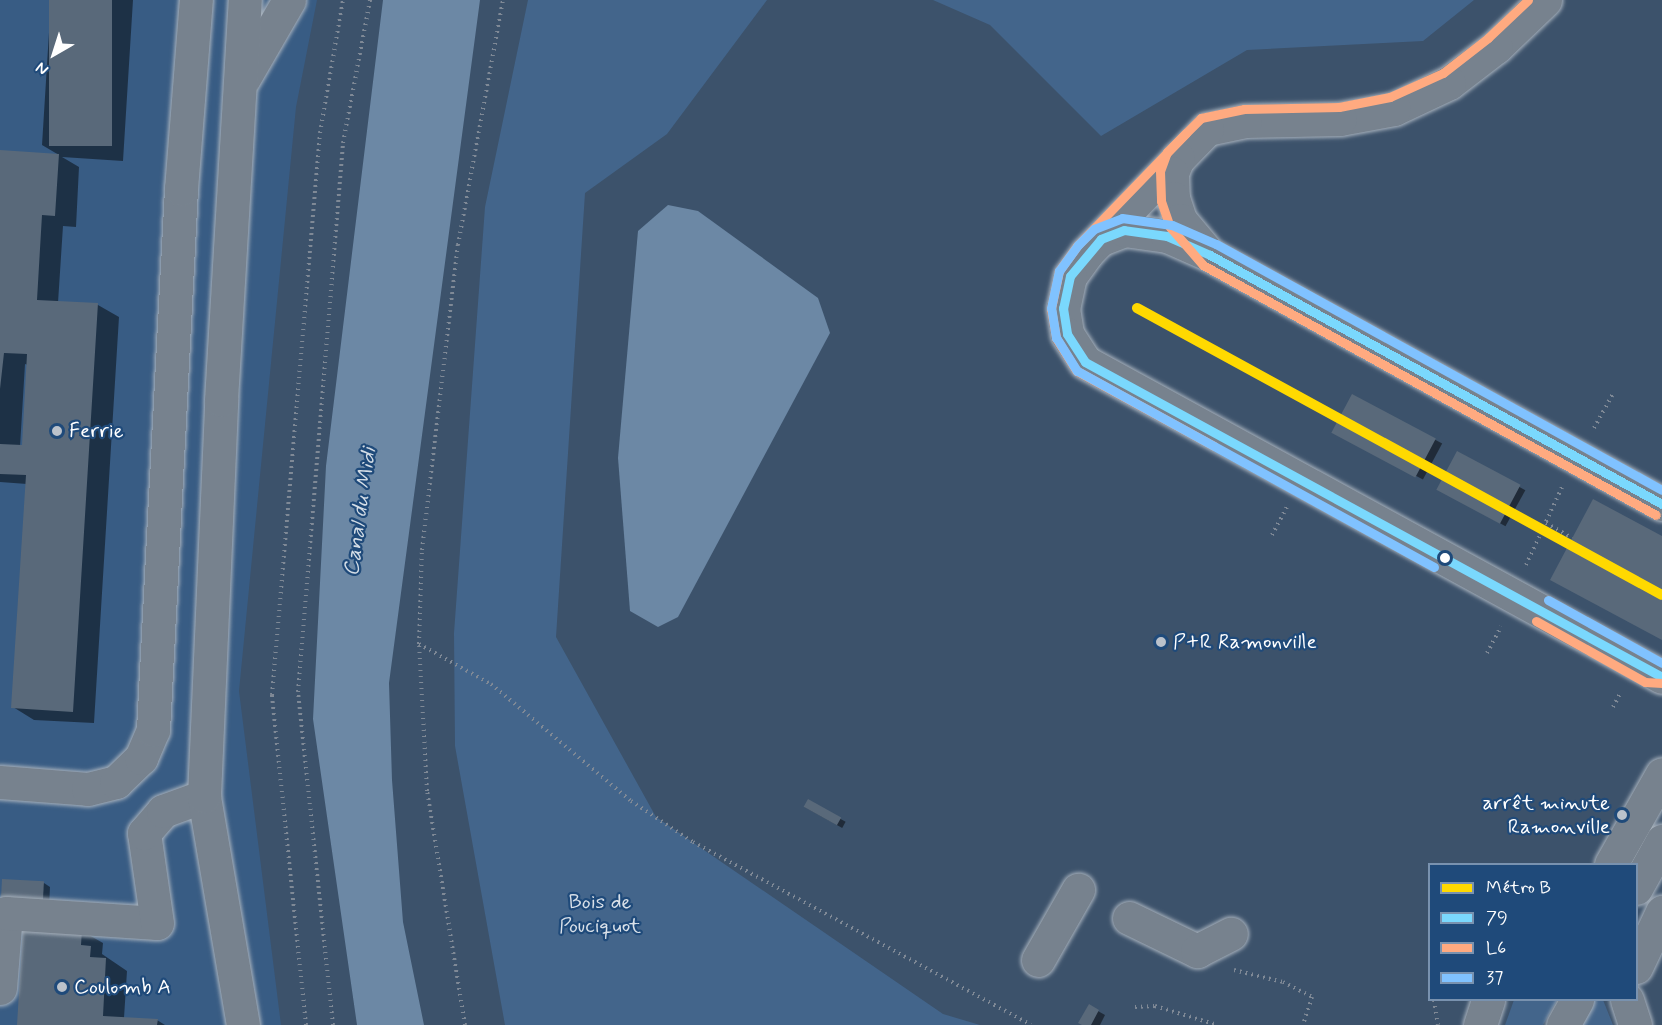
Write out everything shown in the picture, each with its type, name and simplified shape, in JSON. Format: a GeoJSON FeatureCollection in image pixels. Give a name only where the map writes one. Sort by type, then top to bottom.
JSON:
{"type":"FeatureCollection","features":[{"type":"Feature","properties":{"kind":"street"},"geometry":{"type":"LineString","coordinates":[[0,782],[88,789],[116,782],[141,758],[153,730],[181,189],[196,0]]}},
{"type":"Feature","properties":{"kind":"street"},"geometry":{"type":"LineString","coordinates":[[243,1025],[204,796],[221,400],[245,0]]}},
{"type":"Feature","properties":{"kind":"street"},"geometry":{"type":"LineString","coordinates":[[241,82],[289,0]]}},
{"type":"Feature","properties":{"kind":"street"},"geometry":{"type":"LineString","coordinates":[[1545,0],[1496,47],[1449,83],[1394,109],[1340,119],[1245,121],[1207,129],[1101,240],[1070,276],[1063,308],[1067,334],[1085,362],[1517,598],[1650,676]]}},
{"type":"Feature","properties":{"kind":"street"},"geometry":{"type":"LineString","coordinates":[[1178,158],[1172,173],[1173,198],[1180,220],[1210,255]]}},
{"type":"Feature","properties":{"kind":"street"},"geometry":{"type":"LineString","coordinates":[[1101,240],[1124,230],[1167,236],[1210,255],[1662,504]]}},
{"type":"Feature","properties":{"kind":"street"},"geometry":{"type":"LineString","coordinates":[[1612,863],[1662,774]]}},
{"type":"Feature","properties":{"kind":"street"},"geometry":{"type":"LineString","coordinates":[[0,988],[6,913],[157,923],[144,833],[163,811],[204,796]]}},
{"type":"Feature","properties":{"kind":"street"},"geometry":{"type":"LineString","coordinates":[[1638,884],[1662,841]]}},
{"type":"Feature","properties":{"kind":"street"},"geometry":{"type":"LineString","coordinates":[[1038,960],[1078,890]]}},
{"type":"Feature","properties":{"kind":"street"},"geometry":{"type":"LineString","coordinates":[[1638,963],[1662,912]]}},
{"type":"Feature","properties":{"kind":"street"},"geometry":{"type":"LineString","coordinates":[[1129,918],[1197,951],[1231,934]]}},
{"type":"Feature","properties":{"kind":"street"},"geometry":{"type":"LineString","coordinates":[[1480,1025],[1487,1001]]}},
{"type":"Feature","properties":{"kind":"street"},"geometry":{"type":"LineString","coordinates":[[1563,1025],[1576,1001]]}},
{"type":"Feature","properties":{"kind":"street"},"geometry":{"type":"LineString","coordinates":[[1628,1001],[1635,1025]]}},
{"type":"Feature","properties":{"kind":"path"},"geometry":{"type":"LineString","coordinates":[[306,1025],[272,695],[320,133],[343,0]]}},
{"type":"Feature","properties":{"kind":"path"},"geometry":{"type":"LineString","coordinates":[[333,1025],[298,692],[343,142],[370,0]]}},
{"type":"Feature","properties":{"kind":"path"},"geometry":{"type":"LineString","coordinates":[[465,1025],[426,792],[419,644],[422,550],[458,245],[503,0]]}},
{"type":"Feature","properties":{"kind":"path"},"geometry":{"type":"LineString","coordinates":[[1487,653],[1525,582],[1525,567],[1577,458],[1612,395]]}},
{"type":"Feature","properties":{"kind":"path"},"geometry":{"type":"LineString","coordinates":[[1272,535],[1293,496]]}},
{"type":"Feature","properties":{"kind":"path"},"geometry":{"type":"LineString","coordinates":[[1546,523],[1572,538]]}},
{"type":"Feature","properties":{"kind":"path"},"geometry":{"type":"LineString","coordinates":[[419,644],[491,684],[631,801],[693,842],[1031,1025]]}},
{"type":"Feature","properties":{"kind":"path"},"geometry":{"type":"LineString","coordinates":[[1612,708],[1650,676]]}},
{"type":"Feature","properties":{"kind":"path"},"geometry":{"type":"LineString","coordinates":[[1197,951],[1205,960],[1283,982],[1312,998],[1303,1025]]}},
{"type":"Feature","properties":{"kind":"path"},"geometry":{"type":"LineString","coordinates":[[1434,1001],[1438,1025]]}},
{"type":"Feature","properties":{"kind":"path"},"geometry":{"type":"LineString","coordinates":[[1135,1006],[1155,1006],[1217,1025]]}},
{"type":"Feature","properties":{"kind":"shaded area"},"geometry":{"type":"Polygon","coordinates":[[[0,0],[317,0],[296,107],[239,691],[281,1025],[0,1025],[0,0]]]}},
{"type":"Feature","properties":{"kind":"green space","name":"Bois de Pouciquot"},"geometry":{"type":"Polygon","coordinates":[[[528,0],[767,0],[667,134],[585,193],[556,637],[656,817],[943,1014],[980,1025],[505,1025],[455,746],[454,633],[485,207],[528,0]]]}},
{"type":"Feature","properties":{"kind":"green space"},"geometry":{"type":"Polygon","coordinates":[[[933,0],[1474,0],[1423,41],[1247,50],[1101,136],[990,25],[933,0]]]}},
{"type":"Feature","properties":{"kind":"green space"},"geometry":{"type":"Polygon","coordinates":[[[1514,1001],[1556,1001],[1543,1025],[1505,1025],[1514,1001]]]}},
{"type":"Feature","properties":{"kind":"green space"},"geometry":{"type":"Polygon","coordinates":[[[1594,1001],[1603,1001],[1613,1025],[1581,1025],[1594,1001]]]}},
{"type":"Feature","properties":{"kind":"water","name":"Canal du Midi"},"geometry":{"type":"Polygon","coordinates":[[[383,0],[480,0],[389,683],[392,780],[403,922],[424,1025],[357,1025],[313,719],[326,466],[383,0]]]}},
{"type":"Feature","properties":{"kind":"water"},"geometry":{"type":"Polygon","coordinates":[[[668,205],[698,211],[818,298],[830,333],[678,617],[658,627],[630,611],[618,458],[638,231],[668,205]]]}},
{"type":"Feature","properties":{"kind":"building"},"geometry":{"type":"Polygon","coordinates":[[[49,0],[112,0],[112,146],[49,146],[49,0]]]}},
{"type":"Feature","properties":{"kind":"building","name":"Ferrie"},"geometry":{"type":"Polygon","coordinates":[[[0,150],[59,154],[55,216],[42,215],[37,300],[98,303],[73,712],[11,708],[26,475],[0,474],[0,444],[22,445],[27,354],[4,353],[0,389],[0,150]]]}},
{"type":"Feature","properties":{"kind":"building"},"geometry":{"type":"Polygon","coordinates":[[[1352,394],[1436,439],[1415,477],[1331,433],[1352,394]]]}},
{"type":"Feature","properties":{"kind":"building"},"geometry":{"type":"Polygon","coordinates":[[[1457,451],[1521,485],[1500,524],[1436,490],[1457,451]]]}},
{"type":"Feature","properties":{"kind":"building"},"geometry":{"type":"Polygon","coordinates":[[[1593,499],[1662,536],[1662,640],[1550,580],[1593,499]]]}},
{"type":"Feature","properties":{"kind":"building"},"geometry":{"type":"Polygon","coordinates":[[[808,799],[841,817],[837,825],[804,807],[808,799]]]}},
{"type":"Feature","properties":{"kind":"building"},"geometry":{"type":"Polygon","coordinates":[[[2,879],[44,881],[43,905],[1,903],[2,879]]]}},
{"type":"Feature","properties":{"kind":"building","name":"Coulomb A"},"geometry":{"type":"Polygon","coordinates":[[[23,926],[82,930],[81,945],[91,946],[90,957],[106,958],[103,1016],[158,1019],[157,1025],[17,1025],[23,926]]]}},
{"type":"Feature","properties":{"kind":"building"},"geometry":{"type":"Polygon","coordinates":[[[1089,1004],[1099,1010],[1091,1025],[1082,1025],[1078,1023],[1089,1004]]]}},
{"type":"Feature","properties":{"kind":"metro line","name":"B"},"geometry":{"type":"LineString","coordinates":[[1137,308],[1662,595]]}},
{"type":"Feature","properties":{"kind":"transit line","name":"L6"},"geometry":{"type":"LineString","coordinates":[[1528,0],[1488,38],[1443,73],[1390,97],[1339,107],[1244,109],[1201,118],[1167,152],[1160,171],[1161,201],[1170,227],[1203,265],[1656,515]]}},
{"type":"Feature","properties":{"kind":"transit line","name":"L6"},"geometry":{"type":"LineString","coordinates":[[1186,133],[1077,246],[1059,271],[1051,309],[1056,338],[1077,371],[1214,446]]}},
{"type":"Feature","properties":{"kind":"transit line","name":"37"},"geometry":{"type":"LineString","coordinates":[[1434,567],[1077,371],[1056,338],[1051,308],[1059,271],[1078,245],[1094,229],[1122,218],[1172,225],[1216,244],[1662,490]]}},
{"type":"Feature","properties":{"kind":"transit line","name":"79"},"geometry":{"type":"LineString","coordinates":[[1662,504],[1210,255],[1167,236],[1124,230],[1101,239],[1070,276],[1063,308],[1067,334],[1085,362],[1662,677]]}},
{"type":"Feature","properties":{"kind":"transit line","name":"37"},"geometry":{"type":"LineString","coordinates":[[1548,600],[1662,663]]}},
{"type":"Feature","properties":{"kind":"transit line","name":"L6"},"geometry":{"type":"LineString","coordinates":[[1536,621],[1645,682],[1662,683]]}},
{"type":"Feature","properties":{"kind":"place","name":"Ferrie"},"geometry":{"type":"Point","coordinates":[57,431]}},
{"type":"Feature","properties":{"kind":"place","name":"P+R Ramonville"},"geometry":{"type":"Point","coordinates":[1161,642]}},
{"type":"Feature","properties":{"kind":"place","name":"arrêt minute Ramonville"},"geometry":{"type":"Point","coordinates":[1622,815]}},
{"type":"Feature","properties":{"kind":"place","name":"Coulomb A"},"geometry":{"type":"Point","coordinates":[62,987]}}]}
